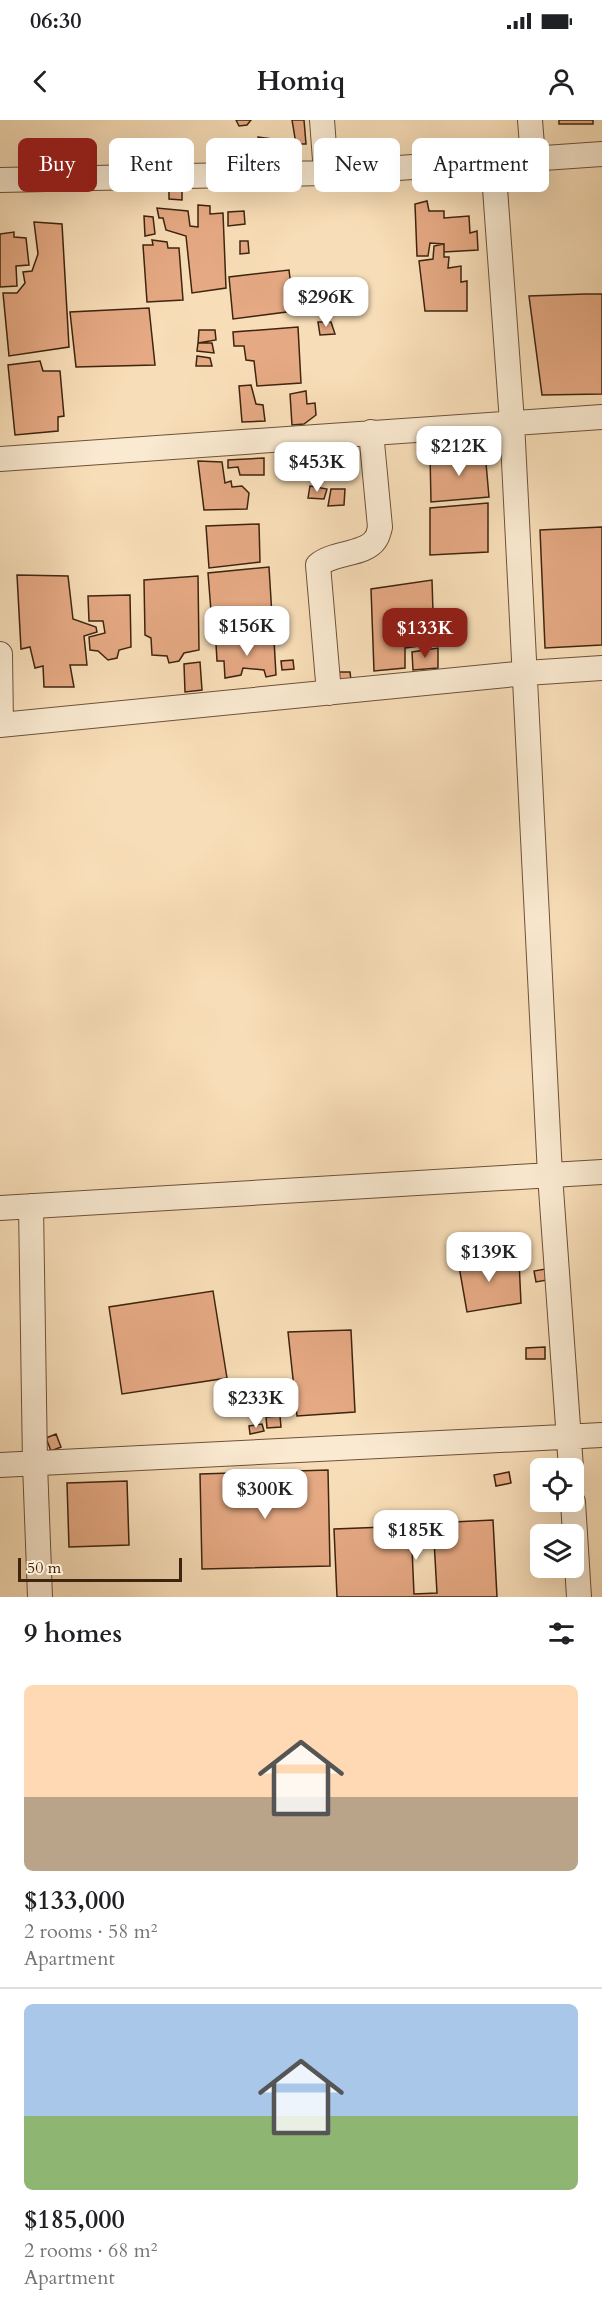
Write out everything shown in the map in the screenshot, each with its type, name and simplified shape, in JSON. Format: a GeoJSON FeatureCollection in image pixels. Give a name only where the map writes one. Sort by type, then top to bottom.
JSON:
{"type":"FeatureCollection","features":[{"type":"Feature","properties":{"kind":"street"},"geometry":{"type":"LineString","coordinates":[[322,120],[323,138]]}},
{"type":"Feature","properties":{"kind":"street"},"geometry":{"type":"LineString","coordinates":[[530,120],[531,138]]}},
{"type":"Feature","properties":{"kind":"street"},"geometry":{"type":"LineString","coordinates":[[549,157],[602,154]]}},
{"type":"Feature","properties":{"kind":"street"},"geometry":{"type":"LineString","coordinates":[[0,180],[314,173]]}},
{"type":"Feature","properties":{"kind":"street"},"geometry":{"type":"LineString","coordinates":[[495,192],[512,422],[526,673],[550,1175],[570,1458]]}},
{"type":"Feature","properties":{"kind":"street"},"geometry":{"type":"LineString","coordinates":[[0,459],[602,417]]}},
{"type":"Feature","properties":{"kind":"street"},"geometry":{"type":"LineString","coordinates":[[329,693],[318,565],[325,559],[368,547],[376,540],[380,526],[371,432]]}},
{"type":"Feature","properties":{"kind":"street"},"geometry":{"type":"LineString","coordinates":[[0,654],[1,725],[526,673],[602,668]]}},
{"type":"Feature","properties":{"kind":"street"},"geometry":{"type":"LineString","coordinates":[[0,1208],[602,1172]]}},
{"type":"Feature","properties":{"kind":"street"},"geometry":{"type":"LineString","coordinates":[[31,1206],[35,1464],[40,1597]]}},
{"type":"Feature","properties":{"kind":"street"},"geometry":{"type":"LineString","coordinates":[[0,1465],[602,1435]]}},
{"type":"Feature","properties":{"kind":"street"},"geometry":{"type":"LineString","coordinates":[[574,1512],[579,1597]]}},
{"type":"Feature","properties":{"kind":"building"},"geometry":{"type":"Polygon","coordinates":[[[236,120],[251,120],[247,125],[239,126],[236,120]]]}},
{"type":"Feature","properties":{"kind":"building"},"geometry":{"type":"Polygon","coordinates":[[[292,120],[304,120],[306,144],[302,144],[302,138],[295,138],[292,120]]]}},
{"type":"Feature","properties":{"kind":"building"},"geometry":{"type":"Polygon","coordinates":[[[559,120],[593,120],[593,124],[559,124],[559,120]]]}},
{"type":"Feature","properties":{"kind":"building"},"geometry":{"type":"Polygon","coordinates":[[[169,192],[182,192],[182,200],[169,199],[169,192]]]}},
{"type":"Feature","properties":{"kind":"building"},"geometry":{"type":"Polygon","coordinates":[[[427,201],[429,211],[444,211],[444,218],[469,216],[470,233],[477,231],[478,250],[444,252],[444,244],[430,243],[428,256],[417,256],[415,204],[427,201]]]}},
{"type":"Feature","properties":{"kind":"building"},"geometry":{"type":"Polygon","coordinates":[[[198,205],[210,206],[210,214],[223,213],[226,288],[192,293],[186,236],[166,230],[163,218],[159,218],[157,208],[188,211],[190,226],[198,227],[198,205]]]}},
{"type":"Feature","properties":{"kind":"building"},"geometry":{"type":"Polygon","coordinates":[[[244,211],[245,224],[228,226],[228,212],[244,211]]]}},
{"type":"Feature","properties":{"kind":"building"},"geometry":{"type":"Polygon","coordinates":[[[144,216],[153,217],[155,234],[145,236],[144,216]]]}},
{"type":"Feature","properties":{"kind":"building"},"geometry":{"type":"Polygon","coordinates":[[[34,222],[62,224],[69,347],[9,356],[3,293],[17,293],[25,283],[23,272],[32,271],[38,254],[34,222]]]}},
{"type":"Feature","properties":{"kind":"building"},"geometry":{"type":"Polygon","coordinates":[[[14,232],[14,237],[26,238],[29,265],[16,266],[17,286],[0,287],[0,234],[14,232]]]}},
{"type":"Feature","properties":{"kind":"building"},"geometry":{"type":"Polygon","coordinates":[[[152,240],[167,242],[168,248],[179,248],[183,300],[147,302],[143,245],[153,245],[152,240]]]}},
{"type":"Feature","properties":{"kind":"building"},"geometry":{"type":"Polygon","coordinates":[[[240,241],[248,241],[249,253],[240,254],[240,241]]]}},
{"type":"Feature","properties":{"kind":"building"},"geometry":{"type":"Polygon","coordinates":[[[444,244],[444,257],[449,257],[448,268],[461,266],[461,282],[467,281],[467,311],[425,311],[419,261],[433,259],[434,246],[444,244]]]}},
{"type":"Feature","properties":{"kind":"building"},"geometry":{"type":"Polygon","coordinates":[[[289,270],[294,311],[233,319],[229,277],[289,270]]]}},
{"type":"Feature","properties":{"kind":"building"},"geometry":{"type":"Polygon","coordinates":[[[602,294],[602,394],[542,395],[529,296],[602,294]]]}},
{"type":"Feature","properties":{"kind":"building"},"geometry":{"type":"Polygon","coordinates":[[[149,308],[155,365],[76,367],[70,312],[149,308]]]}},
{"type":"Feature","properties":{"kind":"building"},"geometry":{"type":"Polygon","coordinates":[[[318,322],[331,322],[335,334],[320,335],[318,322]]]}},
{"type":"Feature","properties":{"kind":"building"},"geometry":{"type":"Polygon","coordinates":[[[298,327],[301,383],[257,386],[254,361],[246,360],[244,346],[234,346],[233,332],[298,327]]]}},
{"type":"Feature","properties":{"kind":"building"},"geometry":{"type":"Polygon","coordinates":[[[199,330],[215,330],[216,340],[198,343],[199,330]]]}},
{"type":"Feature","properties":{"kind":"building"},"geometry":{"type":"Polygon","coordinates":[[[198,343],[212,343],[214,353],[197,351],[198,343]]]}},
{"type":"Feature","properties":{"kind":"building"},"geometry":{"type":"Polygon","coordinates":[[[197,356],[210,358],[212,366],[196,366],[197,356]]]}},
{"type":"Feature","properties":{"kind":"building"},"geometry":{"type":"Polygon","coordinates":[[[40,361],[43,371],[60,371],[64,416],[58,417],[58,431],[15,435],[8,365],[40,361]]]}},
{"type":"Feature","properties":{"kind":"building"},"geometry":{"type":"Polygon","coordinates":[[[251,385],[256,404],[263,405],[265,421],[242,422],[239,386],[251,385]]]}},
{"type":"Feature","properties":{"kind":"building"},"geometry":{"type":"Polygon","coordinates":[[[306,391],[307,404],[315,403],[316,415],[304,424],[292,425],[290,394],[306,391]]]}},
{"type":"Feature","properties":{"kind":"building"},"geometry":{"type":"Polygon","coordinates":[[[485,452],[489,497],[431,502],[430,455],[485,452]]]}},
{"type":"Feature","properties":{"kind":"building"},"geometry":{"type":"Polygon","coordinates":[[[264,458],[264,475],[240,475],[238,467],[228,468],[228,460],[264,458]]]}},
{"type":"Feature","properties":{"kind":"building"},"geometry":{"type":"Polygon","coordinates":[[[198,461],[222,462],[225,483],[231,481],[232,487],[242,486],[249,493],[247,509],[204,510],[198,461]]]}},
{"type":"Feature","properties":{"kind":"building"},"geometry":{"type":"Polygon","coordinates":[[[310,486],[327,489],[324,499],[308,498],[310,486]]]}},
{"type":"Feature","properties":{"kind":"building"},"geometry":{"type":"Polygon","coordinates":[[[331,489],[345,489],[344,505],[328,506],[331,489]]]}},
{"type":"Feature","properties":{"kind":"building"},"geometry":{"type":"Polygon","coordinates":[[[488,503],[488,552],[430,555],[430,508],[488,503]]]}},
{"type":"Feature","properties":{"kind":"building"},"geometry":{"type":"Polygon","coordinates":[[[259,524],[260,562],[209,568],[206,526],[259,524]]]}},
{"type":"Feature","properties":{"kind":"building"},"geometry":{"type":"Polygon","coordinates":[[[602,527],[602,645],[545,648],[540,530],[602,527]]]}},
{"type":"Feature","properties":{"kind":"building"},"geometry":{"type":"Polygon","coordinates":[[[269,567],[273,632],[213,637],[208,573],[269,567]]]}},
{"type":"Feature","properties":{"kind":"building"},"geometry":{"type":"Polygon","coordinates":[[[17,575],[68,576],[73,619],[96,627],[97,632],[84,636],[87,665],[70,665],[74,687],[44,687],[43,666],[35,668],[30,647],[21,649],[17,575]]]}},
{"type":"Feature","properties":{"kind":"building"},"geometry":{"type":"Polygon","coordinates":[[[198,576],[199,650],[184,653],[179,661],[169,663],[167,656],[152,655],[151,638],[145,635],[144,580],[198,576]]]}},
{"type":"Feature","properties":{"kind":"building"},"geometry":{"type":"Polygon","coordinates":[[[432,580],[434,644],[405,648],[405,668],[374,671],[371,589],[432,580]]]}},
{"type":"Feature","properties":{"kind":"building"},"geometry":{"type":"Polygon","coordinates":[[[130,595],[131,647],[119,650],[117,658],[108,660],[98,651],[90,650],[89,637],[105,633],[103,621],[89,621],[88,596],[130,595]]]}},
{"type":"Feature","properties":{"kind":"building"},"geometry":{"type":"Polygon","coordinates":[[[274,640],[276,675],[266,677],[264,670],[243,668],[241,675],[225,678],[224,661],[217,661],[216,644],[274,640]]]}},
{"type":"Feature","properties":{"kind":"building"},"geometry":{"type":"Polygon","coordinates":[[[438,648],[438,668],[413,670],[412,652],[438,648]]]}},
{"type":"Feature","properties":{"kind":"building"},"geometry":{"type":"Polygon","coordinates":[[[293,660],[294,669],[282,670],[281,661],[293,660]]]}},
{"type":"Feature","properties":{"kind":"building"},"geometry":{"type":"Polygon","coordinates":[[[200,662],[202,690],[185,692],[184,664],[200,662]]]}},
{"type":"Feature","properties":{"kind":"building"},"geometry":{"type":"Polygon","coordinates":[[[338,672],[350,672],[351,680],[339,681],[338,672]]]}},
{"type":"Feature","properties":{"kind":"building"},"geometry":{"type":"Polygon","coordinates":[[[474,1251],[476,1266],[519,1261],[521,1303],[467,1312],[457,1255],[474,1251]]]}},
{"type":"Feature","properties":{"kind":"building"},"geometry":{"type":"Polygon","coordinates":[[[551,1268],[553,1279],[536,1282],[534,1271],[551,1268]]]}},
{"type":"Feature","properties":{"kind":"building"},"geometry":{"type":"Polygon","coordinates":[[[213,1291],[227,1378],[122,1394],[109,1307],[213,1291]]]}},
{"type":"Feature","properties":{"kind":"building"},"geometry":{"type":"Polygon","coordinates":[[[351,1330],[355,1412],[297,1416],[288,1332],[351,1330]]]}},
{"type":"Feature","properties":{"kind":"building"},"geometry":{"type":"Polygon","coordinates":[[[545,1347],[545,1359],[526,1359],[526,1348],[545,1347]]]}},
{"type":"Feature","properties":{"kind":"building"},"geometry":{"type":"Polygon","coordinates":[[[280,1416],[281,1427],[267,1428],[266,1417],[280,1416]]]}},
{"type":"Feature","properties":{"kind":"building"},"geometry":{"type":"Polygon","coordinates":[[[262,1424],[264,1431],[250,1434],[249,1426],[262,1424]]]}},
{"type":"Feature","properties":{"kind":"building"},"geometry":{"type":"Polygon","coordinates":[[[56,1434],[61,1447],[51,1451],[46,1438],[56,1434]]]}},
{"type":"Feature","properties":{"kind":"building"},"geometry":{"type":"Polygon","coordinates":[[[328,1470],[330,1566],[202,1569],[200,1474],[328,1470]]]}},
{"type":"Feature","properties":{"kind":"building"},"geometry":{"type":"Polygon","coordinates":[[[509,1472],[511,1483],[496,1486],[494,1475],[509,1472]]]}},
{"type":"Feature","properties":{"kind":"building"},"geometry":{"type":"Polygon","coordinates":[[[127,1481],[129,1545],[69,1547],[67,1483],[127,1481]]]}},
{"type":"Feature","properties":{"kind":"building"},"geometry":{"type":"Polygon","coordinates":[[[493,1520],[497,1597],[337,1597],[334,1529],[411,1526],[414,1594],[437,1593],[433,1523],[493,1520]]]}}]}
